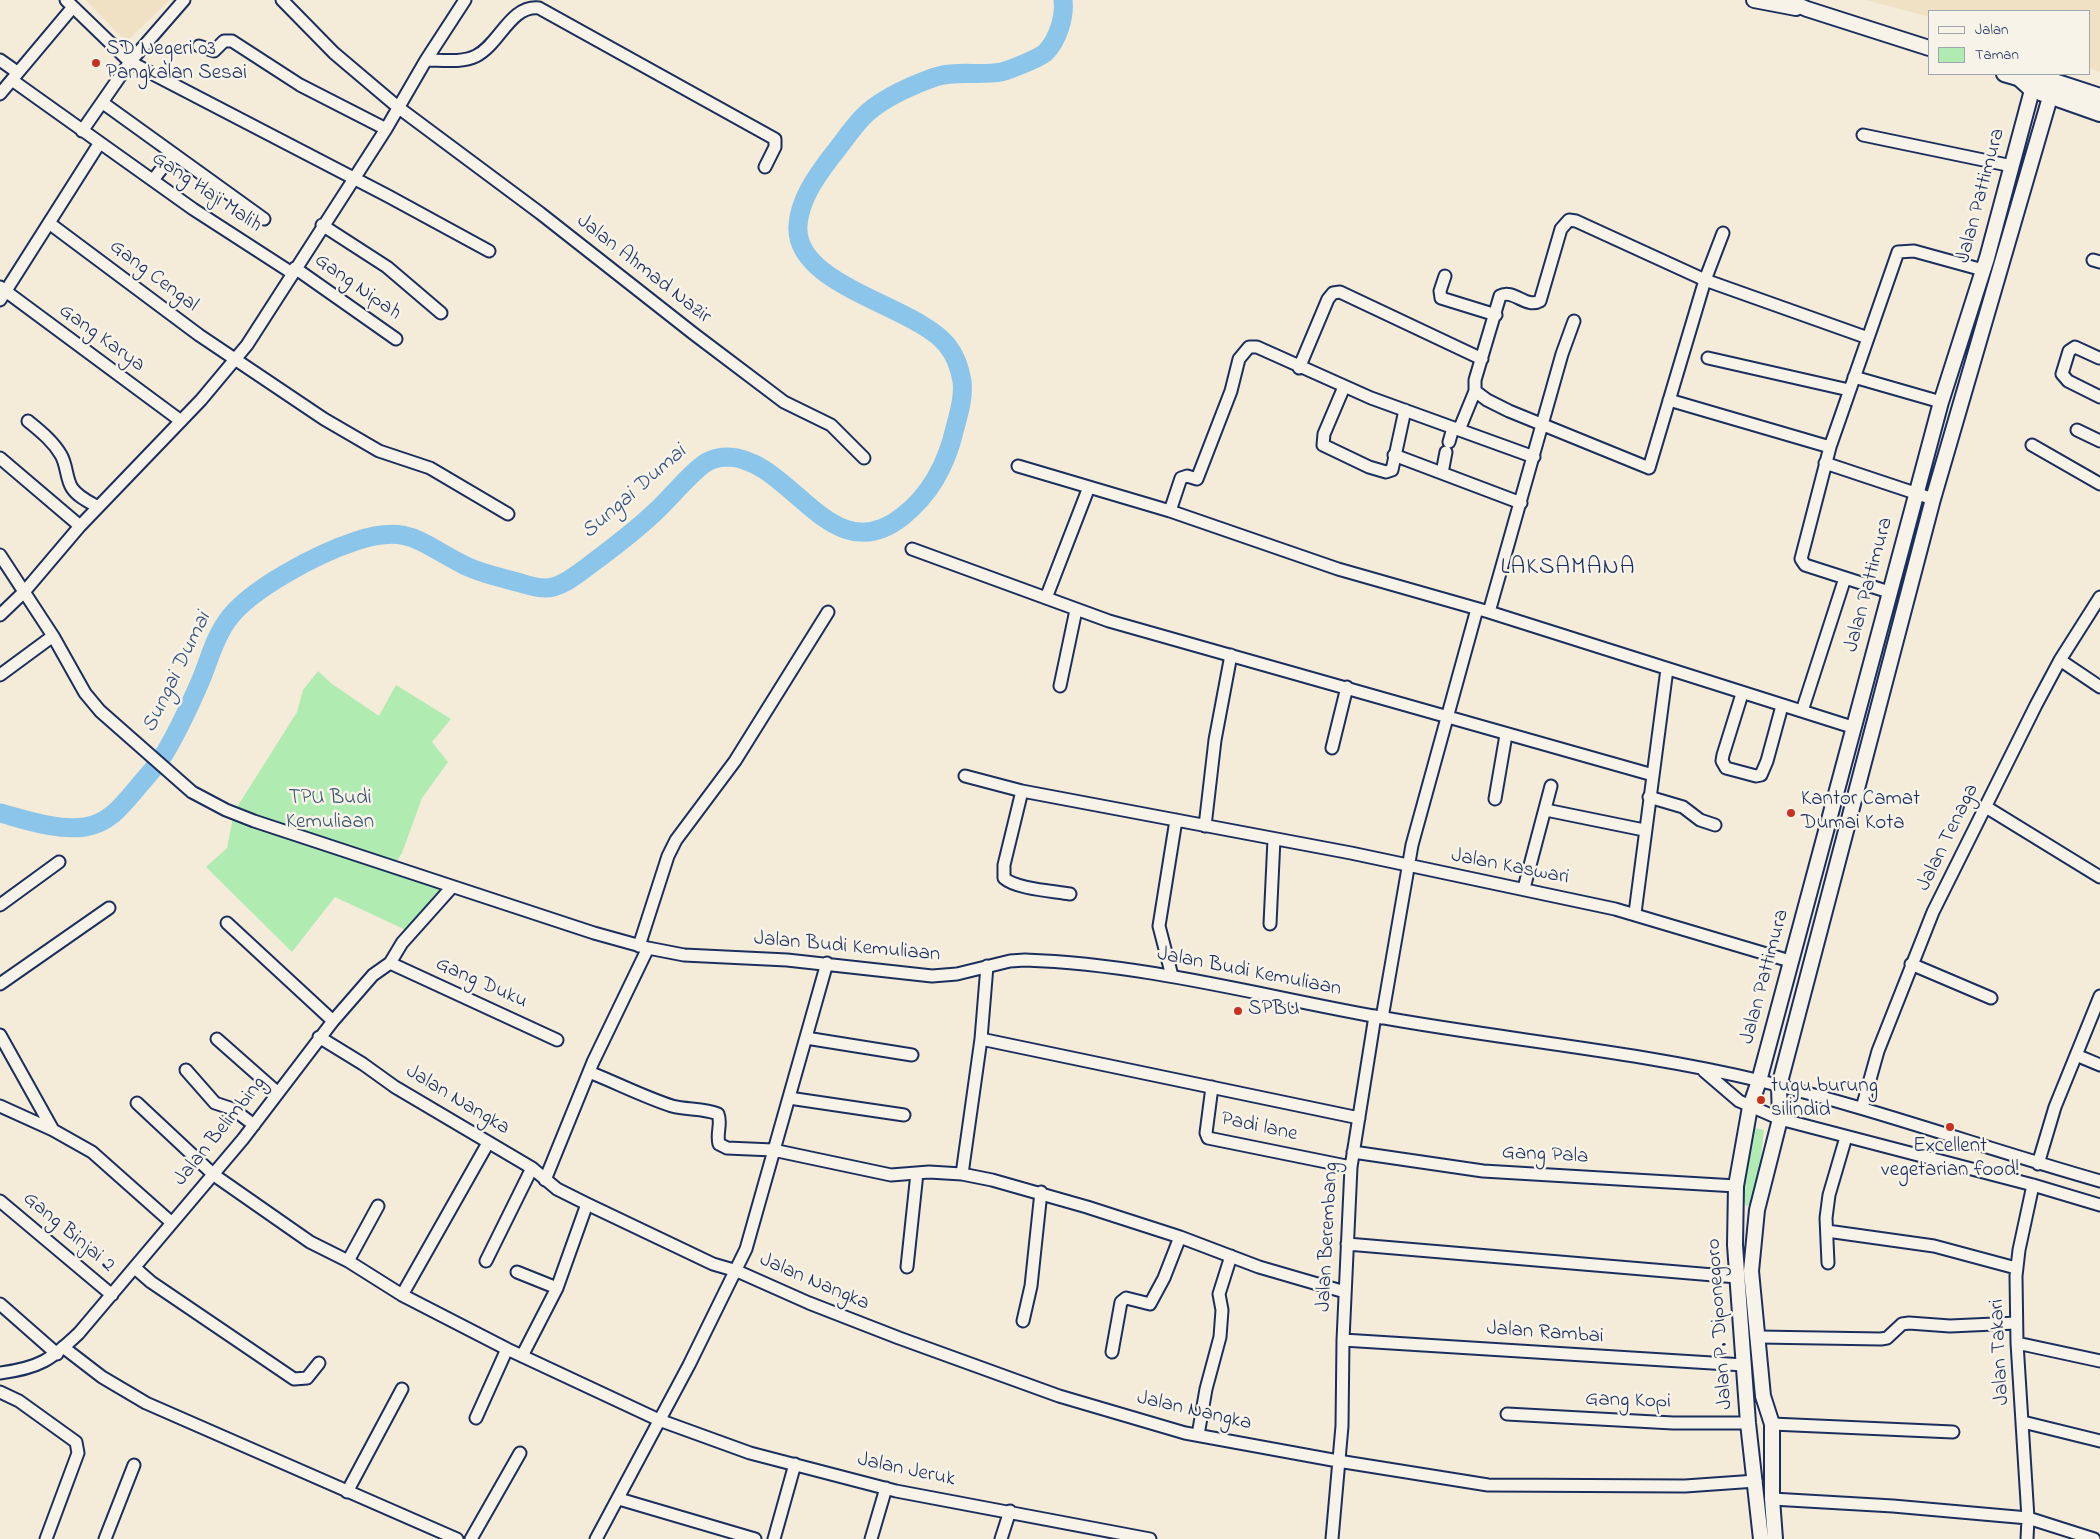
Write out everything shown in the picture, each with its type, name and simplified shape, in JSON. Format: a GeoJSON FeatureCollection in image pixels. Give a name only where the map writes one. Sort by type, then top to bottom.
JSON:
{"type":"FeatureCollection","features":[{"type":"Feature","properties":{"kind":"highway"},"geometry":{"type":"LineString","coordinates":[[2030,81],[2052,88],[2100,97]]}},
{"type":"Feature","properties":{"kind":"highway"},"geometry":{"type":"LineString","coordinates":[[2052,88],[2100,113]]}},
{"type":"Feature","properties":{"kind":"main road"},"geometry":{"type":"LineString","coordinates":[[1754,0],[1807,9]]}},
{"type":"Feature","properties":{"kind":"main road"},"geometry":{"type":"LineString","coordinates":[[1786,0],[1807,9],[1928,48]]}},
{"type":"Feature","properties":{"kind":"main road"},"geometry":{"type":"LineString","coordinates":[[2008,75],[2030,81]]}},
{"type":"Feature","properties":{"kind":"main road","name":"Jalan Pattimura"},"geometry":{"type":"LineString","coordinates":[[1750,1107],[1759,1080],[1852,727],[1941,402],[1983,270],[2012,166],[2030,81]]}},
{"type":"Feature","properties":{"kind":"main road","name":"Jalan Pattimura"},"geometry":{"type":"LineString","coordinates":[[1775,1539],[1772,1500],[1772,1424],[1763,1396],[1751,1256],[1764,1174],[1780,1119],[1779,1086],[1933,498],[2052,88]]}},
{"type":"Feature","properties":{"kind":"main road","name":"Jalan P. Diponegoro"},"geometry":{"type":"LineString","coordinates":[[1750,1107],[1736,1186],[1735,1245],[1748,1423],[1761,1539]]}},
{"type":"Feature","properties":{"kind":"street"},"geometry":{"type":"LineString","coordinates":[[82,131],[130,62],[184,0]]}},
{"type":"Feature","properties":{"kind":"street","name":"Jalan Ahmad Nazir"},"geometry":{"type":"LineString","coordinates":[[282,0],[334,53],[399,108],[540,213],[686,328],[784,402],[831,425],[864,458]]}},
{"type":"Feature","properties":{"kind":"street"},"geometry":{"type":"LineString","coordinates":[[0,615],[24,592],[80,526],[181,421],[235,359],[399,108],[426,60],[465,0]]}},
{"type":"Feature","properties":{"kind":"street"},"geometry":{"type":"LineString","coordinates":[[0,94],[69,4],[130,62],[354,178],[489,252]]}},
{"type":"Feature","properties":{"kind":"street"},"geometry":{"type":"LineString","coordinates":[[426,60],[475,57],[520,13],[531,8],[539,8],[774,139],[775,147],[765,167]]}},
{"type":"Feature","properties":{"kind":"street"},"geometry":{"type":"LineString","coordinates":[[199,46],[211,52],[224,41],[232,41],[300,85],[386,128]]}},
{"type":"Feature","properties":{"kind":"street","name":"Gang Haji Malih"},"geometry":{"type":"LineString","coordinates":[[0,60],[15,76],[99,144],[294,271]]}},
{"type":"Feature","properties":{"kind":"street"},"geometry":{"type":"LineString","coordinates":[[103,103],[264,218]]}},
{"type":"Feature","properties":{"kind":"street"},"geometry":{"type":"LineString","coordinates":[[1863,135],[2012,166]]}},
{"type":"Feature","properties":{"kind":"street"},"geometry":{"type":"LineString","coordinates":[[2,293],[99,144]]}},
{"type":"Feature","properties":{"kind":"street"},"geometry":{"type":"LineString","coordinates":[[153,180],[173,154]]}},
{"type":"Feature","properties":{"kind":"street"},"geometry":{"type":"LineString","coordinates":[[1442,473],[1447,447],[1475,390],[1500,296],[1504,294],[1529,303],[1540,301],[1562,229],[1569,220],[1576,221],[1705,280],[1868,338]]}},
{"type":"Feature","properties":{"kind":"street","name":"Gang Cengal"},"geometry":{"type":"LineString","coordinates":[[49,223],[199,335],[324,419],[379,451],[430,468],[508,514]]}},
{"type":"Feature","properties":{"kind":"street"},"geometry":{"type":"LineString","coordinates":[[322,225],[387,266],[441,313]]}},
{"type":"Feature","properties":{"kind":"street"},"geometry":{"type":"LineString","coordinates":[[1475,390],[1487,400],[1509,411],[1649,468],[1705,280],[1723,233]]}},
{"type":"Feature","properties":{"kind":"street"},"geometry":{"type":"LineString","coordinates":[[1889,592],[1805,565],[1801,559],[1825,463],[1898,252],[1914,251],[1983,270]]}},
{"type":"Feature","properties":{"kind":"street","name":"Gang Nipah"},"geometry":{"type":"LineString","coordinates":[[294,271],[396,339]]}},
{"type":"Feature","properties":{"kind":"street"},"geometry":{"type":"LineString","coordinates":[[1445,276],[1440,291],[1441,298],[1496,315]]}},
{"type":"Feature","properties":{"kind":"street"},"geometry":{"type":"LineString","coordinates":[[1299,368],[1328,299],[1333,293],[1340,292],[1482,359]]}},
{"type":"Feature","properties":{"kind":"street","name":"Gang Karya"},"geometry":{"type":"LineString","coordinates":[[2,293],[181,421]]}},
{"type":"Feature","properties":{"kind":"street"},"geometry":{"type":"LineString","coordinates":[[1489,612],[1542,424],[1574,321]]}},
{"type":"Feature","properties":{"kind":"street"},"geometry":{"type":"LineString","coordinates":[[1170,511],[1181,478],[1187,476],[1197,479],[1202,469],[1231,391],[1239,359],[1246,349],[1257,347],[1299,368],[1344,387],[1534,457]]}},
{"type":"Feature","properties":{"kind":"street"},"geometry":{"type":"LineString","coordinates":[[2099,358],[2074,347],[2069,351],[2062,374],[2068,381],[2100,397]]}},
{"type":"Feature","properties":{"kind":"street"},"geometry":{"type":"LineString","coordinates":[[1708,358],[1849,390]]}},
{"type":"Feature","properties":{"kind":"street"},"geometry":{"type":"LineString","coordinates":[[1854,377],[1941,402]]}},
{"type":"Feature","properties":{"kind":"street"},"geometry":{"type":"LineString","coordinates":[[1344,387],[1324,434],[1324,447],[1386,472],[1392,470],[1405,410]]}},
{"type":"Feature","properties":{"kind":"street"},"geometry":{"type":"LineString","coordinates":[[1669,400],[1830,447]]}},
{"type":"Feature","properties":{"kind":"street"},"geometry":{"type":"LineString","coordinates":[[28,421],[48,438],[61,454],[72,488],[80,496],[98,507]]}},
{"type":"Feature","properties":{"kind":"street"},"geometry":{"type":"LineString","coordinates":[[2077,430],[2100,442]]}},
{"type":"Feature","properties":{"kind":"street"},"geometry":{"type":"LineString","coordinates":[[2032,445],[2100,484]]}},
{"type":"Feature","properties":{"kind":"street"},"geometry":{"type":"LineString","coordinates":[[1394,454],[1521,503]]}},
{"type":"Feature","properties":{"kind":"street"},"geometry":{"type":"LineString","coordinates":[[0,458],[80,526]]}},
{"type":"Feature","properties":{"kind":"street"},"geometry":{"type":"LineString","coordinates":[[1825,463],[1933,498]]}},
{"type":"Feature","properties":{"kind":"street"},"geometry":{"type":"LineString","coordinates":[[1018,466],[1170,511],[1338,569],[1489,612],[1742,694],[1852,727]]}},
{"type":"Feature","properties":{"kind":"street"},"geometry":{"type":"LineString","coordinates":[[1046,598],[1090,487]]}},
{"type":"Feature","properties":{"kind":"street"},"geometry":{"type":"LineString","coordinates":[[912,549],[1076,610],[1447,716],[1506,735],[1654,775]]}},
{"type":"Feature","properties":{"kind":"street","name":"Jalan Budi Kemuliaan"},"geometry":{"type":"LineString","coordinates":[[0,555],[53,636],[90,700],[138,747],[204,799],[242,817],[452,887],[643,947],[684,955],[827,963],[932,976],[957,974],[1010,961],[1039,961],[1172,976],[1378,1017],[1759,1080],[1862,1108],[2038,1164],[2100,1181]]}},
{"type":"Feature","properties":{"kind":"street"},"geometry":{"type":"LineString","coordinates":[[1802,711],[1845,578]]}},
{"type":"Feature","properties":{"kind":"street","name":"Jalan Tenaga"},"geometry":{"type":"LineString","coordinates":[[1862,1108],[1878,1051],[1933,912],[2036,704],[2060,660],[2100,597]]}},
{"type":"Feature","properties":{"kind":"street","name":"Jalan Berembang"},"geometry":{"type":"LineString","coordinates":[[1332,1539],[1342,1426],[1343,1340],[1351,1167],[1358,1118],[1409,865],[1476,609]]}},
{"type":"Feature","properties":{"kind":"street"},"geometry":{"type":"LineString","coordinates":[[1060,686],[1076,610]]}},
{"type":"Feature","properties":{"kind":"street"},"geometry":{"type":"LineString","coordinates":[[545,1180],[643,947],[668,856],[676,840],[735,761],[828,612]]}},
{"type":"Feature","properties":{"kind":"street"},"geometry":{"type":"LineString","coordinates":[[0,675],[53,636]]}},
{"type":"Feature","properties":{"kind":"street"},"geometry":{"type":"LineString","coordinates":[[1205,826],[1215,740],[1231,655]]}},
{"type":"Feature","properties":{"kind":"street"},"geometry":{"type":"LineString","coordinates":[[2060,660],[2100,687]]}},
{"type":"Feature","properties":{"kind":"street"},"geometry":{"type":"LineString","coordinates":[[1635,914],[1644,830],[1654,775],[1667,669]]}},
{"type":"Feature","properties":{"kind":"street"},"geometry":{"type":"LineString","coordinates":[[1332,748],[1347,687]]}},
{"type":"Feature","properties":{"kind":"street"},"geometry":{"type":"LineString","coordinates":[[1742,694],[1723,755],[1722,761],[1726,768],[1756,776],[1761,775],[1767,761],[1782,706]]}},
{"type":"Feature","properties":{"kind":"street"},"geometry":{"type":"LineString","coordinates":[[1495,799],[1506,735]]}},
{"type":"Feature","properties":{"kind":"street","name":"Jalan Kaswari"},"geometry":{"type":"LineString","coordinates":[[965,776],[1022,792],[1524,888],[1635,914],[1790,961]]}},
{"type":"Feature","properties":{"kind":"street"},"geometry":{"type":"LineString","coordinates":[[1524,888],[1551,786]]}},
{"type":"Feature","properties":{"kind":"street"},"geometry":{"type":"LineString","coordinates":[[1022,792],[1004,865],[1004,878],[1017,884],[1070,894]]}},
{"type":"Feature","properties":{"kind":"street"},"geometry":{"type":"LineString","coordinates":[[1649,797],[1683,807],[1700,820],[1715,825]]}},
{"type":"Feature","properties":{"kind":"street"},"geometry":{"type":"LineString","coordinates":[[1986,806],[2100,877]]}},
{"type":"Feature","properties":{"kind":"street"},"geometry":{"type":"LineString","coordinates":[[1546,810],[1644,830]]}},
{"type":"Feature","properties":{"kind":"street"},"geometry":{"type":"LineString","coordinates":[[1172,976],[1159,926],[1176,820]]}},
{"type":"Feature","properties":{"kind":"street"},"geometry":{"type":"LineString","coordinates":[[1270,924],[1274,839]]}},
{"type":"Feature","properties":{"kind":"street"},"geometry":{"type":"LineString","coordinates":[[0,905],[60,862]]}},
{"type":"Feature","properties":{"kind":"street","name":"Jalan Belimbing"},"geometry":{"type":"LineString","coordinates":[[0,1373],[27,1370],[60,1351],[79,1333],[214,1175],[254,1125],[319,1037],[374,975],[390,963],[402,943],[452,887]]}},
{"type":"Feature","properties":{"kind":"street"},"geometry":{"type":"LineString","coordinates":[[0,984],[109,908]]}},
{"type":"Feature","properties":{"kind":"street"},"geometry":{"type":"LineString","coordinates":[[227,923],[333,1021]]}},
{"type":"Feature","properties":{"kind":"street","name":"Gang Duku"},"geometry":{"type":"LineString","coordinates":[[390,963],[557,1040]]}},
{"type":"Feature","properties":{"kind":"street"},"geometry":{"type":"LineString","coordinates":[[596,1539],[689,1365],[714,1311],[737,1271],[754,1226],[796,1067],[827,963]]}},
{"type":"Feature","properties":{"kind":"street"},"geometry":{"type":"LineString","coordinates":[[1911,964],[1991,998]]}},
{"type":"Feature","properties":{"kind":"street"},"geometry":{"type":"LineString","coordinates":[[962,1174],[982,1038],[987,966]]}},
{"type":"Feature","properties":{"kind":"street"},"geometry":{"type":"LineString","coordinates":[[2038,1164],[2055,1108],[2100,996]]}},
{"type":"Feature","properties":{"kind":"street"},"geometry":{"type":"LineString","coordinates":[[0,1035],[5,1050],[53,1130]]}},
{"type":"Feature","properties":{"kind":"street","name":"Jalan Nangka"},"geometry":{"type":"LineString","coordinates":[[319,1037],[363,1064],[395,1087],[532,1168],[557,1189],[587,1204],[713,1264],[737,1271],[809,1303],[899,1338],[1059,1396],[1198,1435],[1338,1461],[1488,1484],[1685,1486],[1756,1481]]}},
{"type":"Feature","properties":{"kind":"street"},"geometry":{"type":"LineString","coordinates":[[806,1038],[912,1055]]}},
{"type":"Feature","properties":{"kind":"street"},"geometry":{"type":"LineString","coordinates":[[982,1038],[1358,1118]]}},
{"type":"Feature","properties":{"kind":"street"},"geometry":{"type":"LineString","coordinates":[[217,1039],[277,1092]]}},
{"type":"Feature","properties":{"kind":"street"},"geometry":{"type":"LineString","coordinates":[[2076,1055],[2100,1065]]}},
{"type":"Feature","properties":{"kind":"street"},"geometry":{"type":"LineString","coordinates":[[1701,1069],[1739,1101],[1780,1119],[2033,1185],[2100,1205]]}},
{"type":"Feature","properties":{"kind":"street"},"geometry":{"type":"LineString","coordinates":[[186,1070],[214,1103],[233,1109],[254,1125]]}},
{"type":"Feature","properties":{"kind":"street"},"geometry":{"type":"LineString","coordinates":[[589,1072],[672,1106],[692,1111],[712,1111],[718,1114],[720,1120],[718,1140],[722,1146],[774,1150],[891,1174],[929,1172],[962,1174],[1041,1192],[1180,1237],[1259,1268],[1346,1292]]}},
{"type":"Feature","properties":{"kind":"street","name":"Padi lane"},"geometry":{"type":"LineString","coordinates":[[1212,1087],[1206,1133],[1208,1138],[1351,1167]]}},
{"type":"Feature","properties":{"kind":"street"},"geometry":{"type":"LineString","coordinates":[[789,1098],[904,1115]]}},
{"type":"Feature","properties":{"kind":"street","name":"Jalan Jeruk"},"geometry":{"type":"LineString","coordinates":[[137,1103],[214,1175],[310,1242],[348,1261],[402,1295],[507,1349],[659,1420],[750,1453],[886,1488],[1150,1539]]}},
{"type":"Feature","properties":{"kind":"street"},"geometry":{"type":"LineString","coordinates":[[0,1106],[53,1130],[96,1155],[172,1223]]}},
{"type":"Feature","properties":{"kind":"street"},"geometry":{"type":"LineString","coordinates":[[1828,1263],[1829,1195],[1846,1137]]}},
{"type":"Feature","properties":{"kind":"street"},"geometry":{"type":"LineString","coordinates":[[402,1295],[488,1143]]}},
{"type":"Feature","properties":{"kind":"street","name":"Gang Pala"},"geometry":{"type":"LineString","coordinates":[[1353,1152],[1483,1171],[1736,1186]]}},
{"type":"Feature","properties":{"kind":"street"},"geometry":{"type":"LineString","coordinates":[[486,1261],[532,1168]]}},
{"type":"Feature","properties":{"kind":"street"},"geometry":{"type":"LineString","coordinates":[[907,1267],[917,1173]]}},
{"type":"Feature","properties":{"kind":"street","name":"Jalan Takari"},"geometry":{"type":"LineString","coordinates":[[2027,1539],[2028,1518],[2016,1323],[2016,1268],[2033,1185]]}},
{"type":"Feature","properties":{"kind":"street"},"geometry":{"type":"LineString","coordinates":[[1023,1321],[1031,1286],[1041,1192]]}},
{"type":"Feature","properties":{"kind":"street","name":"Gang Binjai 2"},"geometry":{"type":"LineString","coordinates":[[0,1201],[112,1295]]}},
{"type":"Feature","properties":{"kind":"street"},"geometry":{"type":"LineString","coordinates":[[522,1356],[557,1288],[587,1204]]}},
{"type":"Feature","properties":{"kind":"street"},"geometry":{"type":"LineString","coordinates":[[348,1261],[378,1206]]}},
{"type":"Feature","properties":{"kind":"street"},"geometry":{"type":"LineString","coordinates":[[1827,1231],[1934,1246],[2016,1268]]}},
{"type":"Feature","properties":{"kind":"street"},"geometry":{"type":"LineString","coordinates":[[1112,1352],[1120,1302],[1126,1298],[1150,1304],[1164,1278],[1180,1237]]}},
{"type":"Feature","properties":{"kind":"street"},"geometry":{"type":"LineString","coordinates":[[1347,1244],[1737,1277]]}},
{"type":"Feature","properties":{"kind":"street"},"geometry":{"type":"LineString","coordinates":[[1198,1435],[1206,1390],[1220,1337],[1222,1310],[1219,1294],[1231,1256]]}},
{"type":"Feature","properties":{"kind":"street"},"geometry":{"type":"LineString","coordinates":[[135,1268],[151,1282],[294,1379],[307,1378],[319,1363]]}},
{"type":"Feature","properties":{"kind":"street"},"geometry":{"type":"LineString","coordinates":[[517,1272],[557,1288]]}},
{"type":"Feature","properties":{"kind":"street"},"geometry":{"type":"LineString","coordinates":[[0,1304],[60,1351],[146,1403],[457,1539]]}},
{"type":"Feature","properties":{"kind":"street"},"geometry":{"type":"LineString","coordinates":[[1759,1337],[1881,1339],[1887,1338],[1902,1324],[1909,1323],[1950,1326],[2016,1323]]}},
{"type":"Feature","properties":{"kind":"street","name":"Jalan Rambai"},"geometry":{"type":"LineString","coordinates":[[1343,1340],[1744,1365]]}},
{"type":"Feature","properties":{"kind":"street"},"geometry":{"type":"LineString","coordinates":[[2017,1343],[2100,1361]]}},
{"type":"Feature","properties":{"kind":"street"},"geometry":{"type":"LineString","coordinates":[[476,1418],[507,1349]]}},
{"type":"Feature","properties":{"kind":"street"},"geometry":{"type":"LineString","coordinates":[[347,1492],[402,1389]]}},
{"type":"Feature","properties":{"kind":"street"},"geometry":{"type":"LineString","coordinates":[[0,1392],[18,1401],[79,1446],[46,1539]]}},
{"type":"Feature","properties":{"kind":"street","name":"Gang Kopi"},"geometry":{"type":"LineString","coordinates":[[1507,1414],[1673,1422],[1748,1423]]}},
{"type":"Feature","properties":{"kind":"street"},"geometry":{"type":"LineString","coordinates":[[2023,1422],[2100,1441]]}},
{"type":"Feature","properties":{"kind":"street"},"geometry":{"type":"LineString","coordinates":[[1772,1424],[1953,1432]]}},
{"type":"Feature","properties":{"kind":"street"},"geometry":{"type":"LineString","coordinates":[[472,1539],[520,1453]]}},
{"type":"Feature","properties":{"kind":"street"},"geometry":{"type":"LineString","coordinates":[[774,1539],[795,1464]]}},
{"type":"Feature","properties":{"kind":"street"},"geometry":{"type":"LineString","coordinates":[[105,1539],[134,1466]]}},
{"type":"Feature","properties":{"kind":"street"},"geometry":{"type":"LineString","coordinates":[[872,1539],[886,1488]]}},
{"type":"Feature","properties":{"kind":"street"},"geometry":{"type":"LineString","coordinates":[[619,1499],[755,1539]]}},
{"type":"Feature","properties":{"kind":"street"},"geometry":{"type":"LineString","coordinates":[[1772,1500],[1911,1507],[2028,1518],[2094,1539]]}},
{"type":"Feature","properties":{"kind":"street"},"geometry":{"type":"LineString","coordinates":[[1001,1539],[1010,1511]]}},
{"type":"Feature","properties":{"kind":"shaded area"},"geometry":{"type":"Polygon","coordinates":[[[86,0],[170,0],[126,42],[86,0]]]}},
{"type":"Feature","properties":{"kind":"shaded area"},"geometry":{"type":"Polygon","coordinates":[[[1867,0],[2100,0],[2100,72],[2090,68],[2090,10],[1928,10],[1928,17],[1867,0]]]}},
{"type":"Feature","properties":{"kind":"green space","name":"TPU Budi Kemuliaan"},"geometry":{"type":"Polygon","coordinates":[[[318,671],[332,684],[379,716],[396,685],[451,719],[432,742],[448,762],[422,798],[402,853],[393,867],[446,885],[410,932],[335,897],[292,952],[206,867],[227,848],[234,812],[297,712],[303,690],[318,671]]]}},
{"type":"Feature","properties":{"kind":"green space"},"geometry":{"type":"Polygon","coordinates":[[[1746,1126],[1764,1130],[1757,1189],[1753,1204],[1746,1206],[1741,1195],[1746,1126]]]}},
{"type":"Feature","properties":{"kind":"waterway","name":"Sungai Dumai"},"geometry":{"type":"LineString","coordinates":[[0,813],[42,824],[75,828],[94,825],[108,818],[126,801],[163,756],[200,682],[219,635],[237,609],[268,585],[305,563],[356,541],[388,534],[401,535],[423,543],[462,564],[482,572],[534,587],[556,586],[572,578],[630,534],[660,508],[703,464],[714,459],[726,457],[751,462],[772,475],[812,509],[833,523],[854,532],[877,530],[903,516],[930,487],[948,453],[962,399],[962,381],[958,367],[947,345],[931,331],[910,318],[859,293],[835,279],[815,264],[802,246],[798,225],[799,215],[805,197],[820,172],[853,128],[868,112],[895,94],[935,77],[951,74],[1001,72],[1042,55],[1050,48],[1060,28],[1063,0]]}},
{"type":"Feature","properties":{"kind":"place","name":"SD Negeri 03 Pangkalan Sesai"},"geometry":{"type":"Point","coordinates":[96,63]}},
{"type":"Feature","properties":{"kind":"place","name":"Kantor Camat Dumai Kota"},"geometry":{"type":"Point","coordinates":[1791,813]}},
{"type":"Feature","properties":{"kind":"place","name":"SPBU"},"geometry":{"type":"Point","coordinates":[1238,1011]}},
{"type":"Feature","properties":{"kind":"place","name":"tugu burung silindid"},"geometry":{"type":"Point","coordinates":[1761,1100]}},
{"type":"Feature","properties":{"kind":"place","name":"Excellent vegetarian food!"},"geometry":{"type":"Point","coordinates":[1950,1127]}},
{"type":"Feature","properties":{"kind":"district","name":"LAKSAMANA"},"geometry":{"type":"Point","coordinates":[1568,569]}}]}
